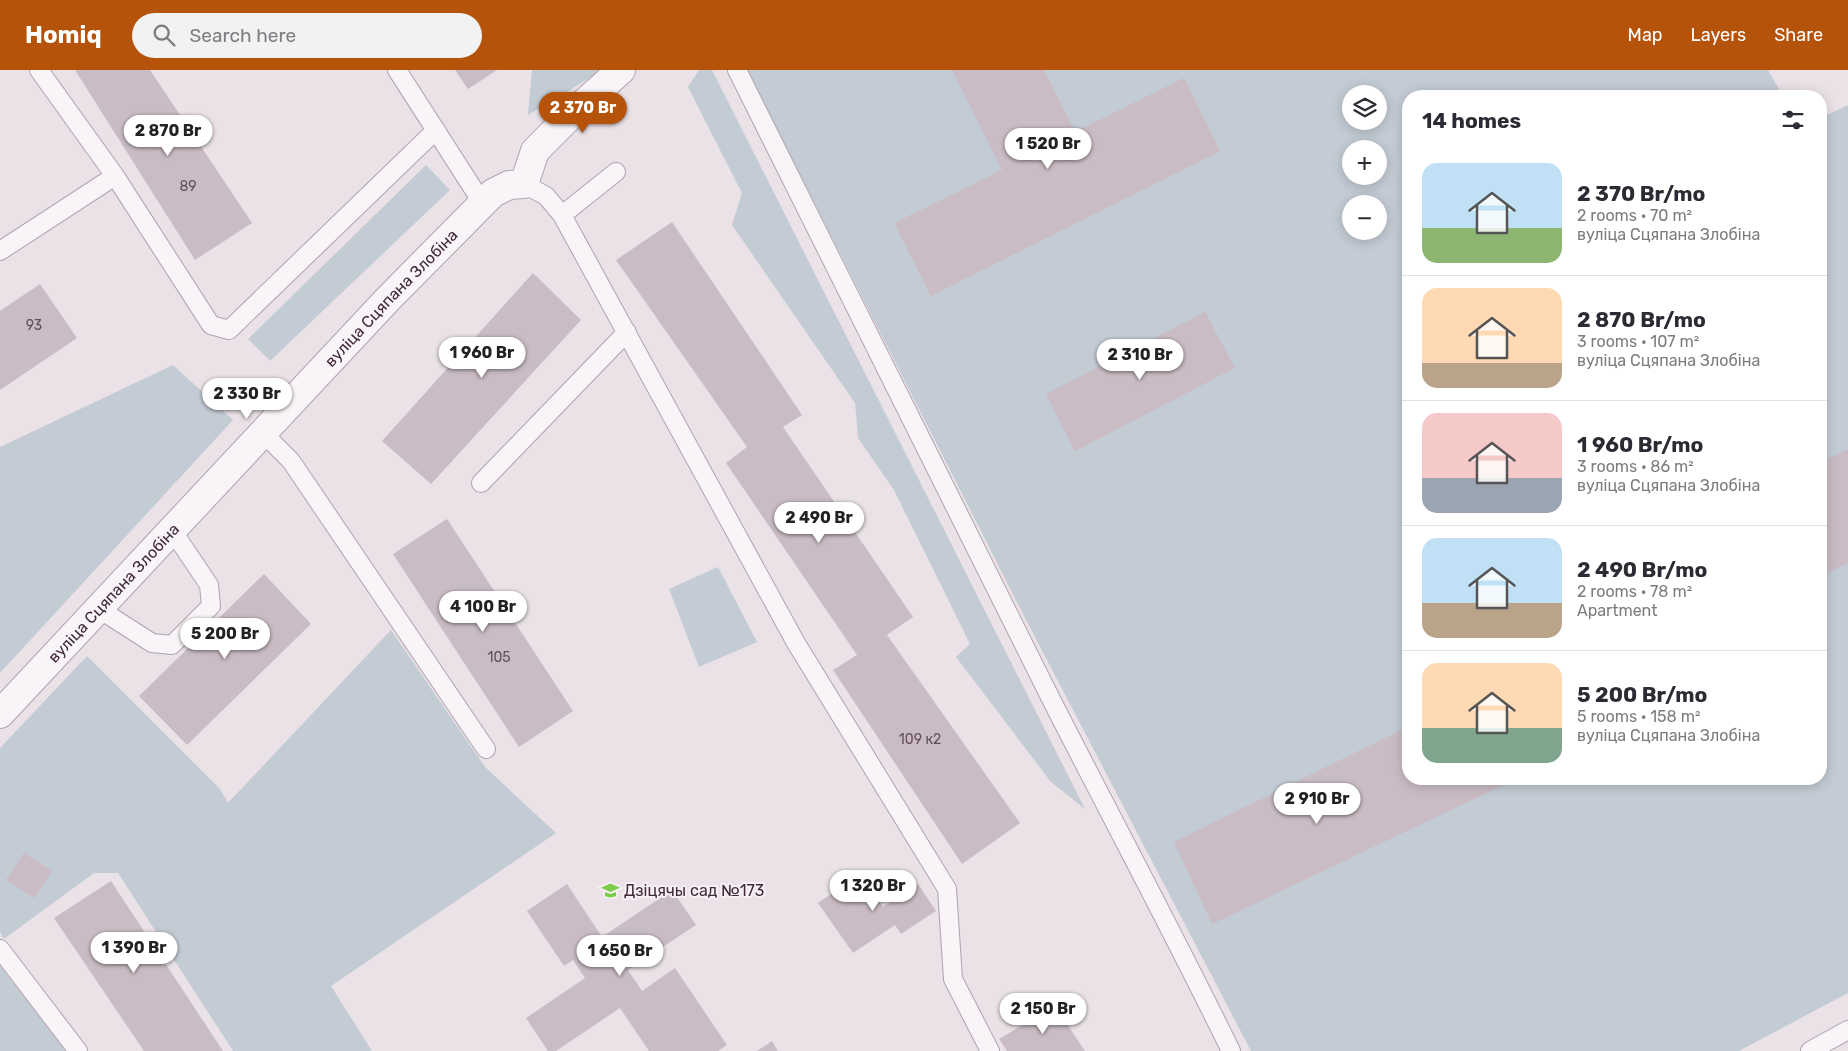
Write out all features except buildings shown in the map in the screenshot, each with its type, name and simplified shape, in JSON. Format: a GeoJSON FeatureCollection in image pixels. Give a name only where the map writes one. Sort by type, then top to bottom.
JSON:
{"type":"FeatureCollection","features":[{"type":"Feature","properties":{"kind":"street"},"geometry":{"type":"LineString","coordinates":[[524,184],[535,151],[620,70]]}},
{"type":"Feature","properties":{"kind":"street","name":"вуліца Сцяпана Злобіна"},"geometry":{"type":"LineString","coordinates":[[0,714],[388,300],[493,193],[509,185],[524,184]]}},
{"type":"Feature","properties":{"kind":"lane"},"geometry":{"type":"LineString","coordinates":[[39,70],[115,176],[211,325],[229,330],[436,130]]}},
{"type":"Feature","properties":{"kind":"lane"},"geometry":{"type":"LineString","coordinates":[[397,70],[483,204]]}},
{"type":"Feature","properties":{"kind":"lane"},"geometry":{"type":"LineString","coordinates":[[737,70],[925,450],[1119,835],[1192,971],[1231,1051]]}},
{"type":"Feature","properties":{"kind":"lane"},"geometry":{"type":"LineString","coordinates":[[562,215],[616,172]]}},
{"type":"Feature","properties":{"kind":"lane"},"geometry":{"type":"LineString","coordinates":[[0,251],[115,176]]}},
{"type":"Feature","properties":{"kind":"lane"},"geometry":{"type":"LineString","coordinates":[[524,184],[546,196],[562,215],[796,644],[947,889],[953,979],[990,1051]]}},
{"type":"Feature","properties":{"kind":"lane"},"geometry":{"type":"LineString","coordinates":[[481,483],[627,332]]}},
{"type":"Feature","properties":{"kind":"lane"},"geometry":{"type":"LineString","coordinates":[[263,433],[291,461],[486,749]]}},
{"type":"Feature","properties":{"kind":"lane"},"geometry":{"type":"LineString","coordinates":[[99,608],[152,643],[172,645],[211,606],[210,585],[172,530]]}},
{"type":"Feature","properties":{"kind":"lane"},"geometry":{"type":"LineString","coordinates":[[0,949],[78,1051]]}},
{"type":"Feature","properties":{"kind":"lane"},"geometry":{"type":"LineString","coordinates":[[1810,1051],[1848,1030]]}},
{"type":"Feature","properties":{"kind":"shaded area"},"geometry":{"type":"Polygon","coordinates":[[[532,70],[598,70],[593,76],[528,115],[532,70]]]}},
{"type":"Feature","properties":{"kind":"shaded area"},"geometry":{"type":"Polygon","coordinates":[[[699,70],[712,70],[1085,809],[1051,782],[956,657],[970,644],[894,490],[858,438],[855,403],[732,225],[742,193],[688,87],[699,70]]]}},
{"type":"Feature","properties":{"kind":"shaded area"},"geometry":{"type":"Polygon","coordinates":[[[747,70],[1768,70],[1780,90],[1402,90],[1402,785],[1827,785],[1827,115],[1848,105],[1848,993],[1739,1051],[1251,1051],[1024,616],[747,70]]]}},
{"type":"Feature","properties":{"kind":"shaded area"},"geometry":{"type":"Polygon","coordinates":[[[426,165],[450,190],[270,361],[248,339],[426,165]]]}},
{"type":"Feature","properties":{"kind":"shaded area"},"geometry":{"type":"Polygon","coordinates":[[[173,365],[233,420],[0,673],[0,447],[173,365]]]}},
{"type":"Feature","properties":{"kind":"shaded area"},"geometry":{"type":"Polygon","coordinates":[[[718,567],[757,642],[699,667],[669,589],[718,567]]]}},
{"type":"Feature","properties":{"kind":"shaded area"},"geometry":{"type":"Polygon","coordinates":[[[391,630],[485,767],[556,833],[331,986],[372,1051],[233,1051],[118,873],[94,873],[4,939],[0,932],[0,748],[87,656],[220,789],[228,803],[391,630]]]}},
{"type":"Feature","properties":{"kind":"shaded area"},"geometry":{"type":"Polygon","coordinates":[[[0,966],[66,1051],[0,1051],[0,966]]]}},
{"type":"Feature","properties":{"kind":"place","name":"Дзіцячы сад №173"},"geometry":{"type":"Point","coordinates":[610,890]}}]}
